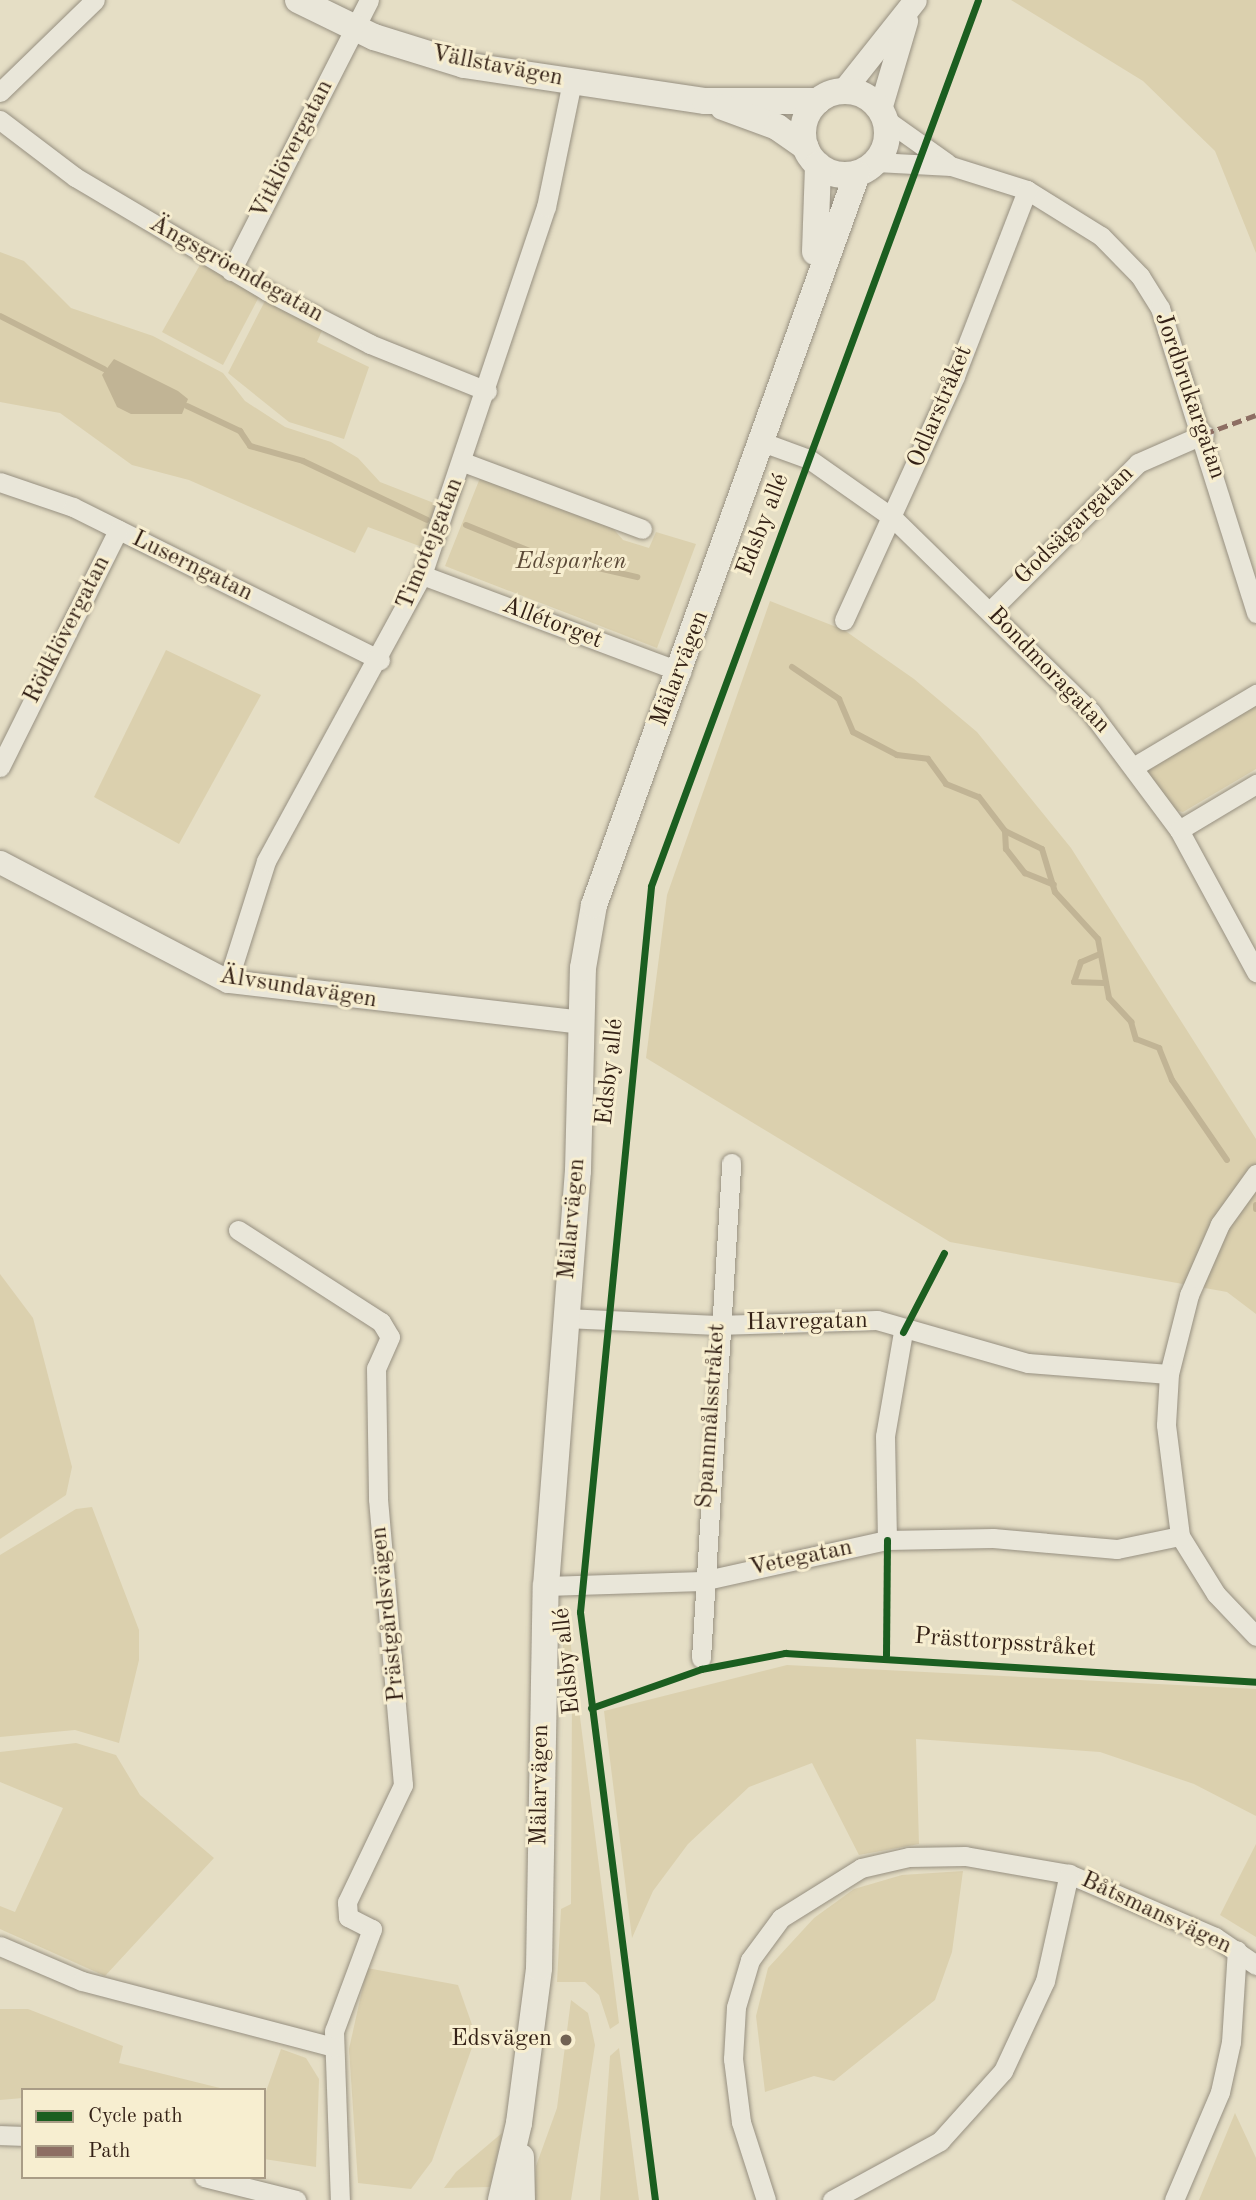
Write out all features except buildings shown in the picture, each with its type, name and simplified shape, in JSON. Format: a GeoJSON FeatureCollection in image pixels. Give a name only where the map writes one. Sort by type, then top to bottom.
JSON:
{"type":"FeatureCollection","features":[{"type":"Feature","properties":{"kind":"main road","name":"Vällstavägen"},"geometry":{"type":"LineString","coordinates":[[298,0],[354,29],[464,65],[705,101],[818,101]]}},
{"type":"Feature","properties":{"kind":"main road"},"geometry":{"type":"LineString","coordinates":[[842,92],[882,114],[886,145],[866,168],[812,156],[804,126],[818,101],[842,92]]}},
{"type":"Feature","properties":{"kind":"main road","name":"Vällstavägen"},"geometry":{"type":"LineString","coordinates":[[705,101],[777,127],[812,156]]}},
{"type":"Feature","properties":{"kind":"main road","name":"Mälarvägen"},"geometry":{"type":"LineString","coordinates":[[808,310],[821,195],[812,156]]}},
{"type":"Feature","properties":{"kind":"main road","name":"Mälarvägen"},"geometry":{"type":"LineString","coordinates":[[501,2200],[519,2123],[539,1968],[546,1586],[582,1021],[594,905],[765,443],[808,310],[866,168]]}},
{"type":"Feature","properties":{"kind":"main road","name":"Mälarvägen"},"geometry":{"type":"LineString","coordinates":[[519,2123],[522,2200]]}},
{"type":"Feature","properties":{"kind":"street"},"geometry":{"type":"LineString","coordinates":[[0,92],[95,0]]}},
{"type":"Feature","properties":{"kind":"street","name":"Vitklövergatan"},"geometry":{"type":"LineString","coordinates":[[231,271],[369,0]]}},
{"type":"Feature","properties":{"kind":"street"},"geometry":{"type":"LineString","coordinates":[[842,92],[910,2]]}},
{"type":"Feature","properties":{"kind":"street"},"geometry":{"type":"LineString","coordinates":[[882,114],[910,2]]}},
{"type":"Feature","properties":{"kind":"street","name":"Timotejgatan"},"geometry":{"type":"LineString","coordinates":[[228,981],[266,861],[380,660],[422,575],[487,391],[546,207],[572,82]]}},
{"type":"Feature","properties":{"kind":"street","name":"Jordbrukargatan"},"geometry":{"type":"LineString","coordinates":[[882,114],[951,166]]}},
{"type":"Feature","properties":{"kind":"street","name":"Ängsgröendegatan"},"geometry":{"type":"LineString","coordinates":[[0,120],[75,177],[231,271],[370,344],[487,391]]}},
{"type":"Feature","properties":{"kind":"street","name":"Jordbrukargatan"},"geometry":{"type":"LineString","coordinates":[[866,168],[951,166],[1027,190],[1101,236],[1140,276],[1160,308],[1203,433],[1256,613]]}},
{"type":"Feature","properties":{"kind":"street","name":"Odlarstråket"},"geometry":{"type":"LineString","coordinates":[[844,620],[893,518],[1027,190]]}},
{"type":"Feature","properties":{"kind":"street","name":"Godsägargatan"},"geometry":{"type":"LineString","coordinates":[[991,610],[1138,463],[1203,433]]}},
{"type":"Feature","properties":{"kind":"street","name":"Bondmoragatan"},"geometry":{"type":"LineString","coordinates":[[765,443],[809,459],[893,518],[991,610],[1135,766],[1179,830],[1256,972]]}},
{"type":"Feature","properties":{"kind":"street"},"geometry":{"type":"LineString","coordinates":[[463,462],[642,529]]}},
{"type":"Feature","properties":{"kind":"street","name":"Luserngatan"},"geometry":{"type":"LineString","coordinates":[[0,482],[118,530],[380,660]]}},
{"type":"Feature","properties":{"kind":"street","name":"Rödklövergatan"},"geometry":{"type":"LineString","coordinates":[[0,767],[118,530]]}},
{"type":"Feature","properties":{"kind":"street","name":"Allétorget"},"geometry":{"type":"LineString","coordinates":[[422,575],[681,672]]}},
{"type":"Feature","properties":{"kind":"street"},"geometry":{"type":"LineString","coordinates":[[1135,766],[1256,694]]}},
{"type":"Feature","properties":{"kind":"street"},"geometry":{"type":"LineString","coordinates":[[1179,830],[1256,783]]}},
{"type":"Feature","properties":{"kind":"street","name":"Älvsundavägen"},"geometry":{"type":"LineString","coordinates":[[0,862],[228,981],[582,1021]]}},
{"type":"Feature","properties":{"kind":"street","name":"Spannmålsstråket"},"geometry":{"type":"LineString","coordinates":[[701,1658],[702,1581],[731,1163]]}},
{"type":"Feature","properties":{"kind":"street"},"geometry":{"type":"LineString","coordinates":[[1256,1174],[1220,1224],[1189,1295],[1169,1374],[1166,1426],[1180,1536],[1216,1594],[1256,1636]]}},
{"type":"Feature","properties":{"kind":"street","name":"Prästgårdsvägen"},"geometry":{"type":"LineString","coordinates":[[238,1230],[381,1322],[390,1337],[376,1368],[378,1499],[403,1785],[347,1902],[348,1917],[372,1929],[341,2001],[333,2047],[340,2200]]}},
{"type":"Feature","properties":{"kind":"street","name":"Havregatan"},"geometry":{"type":"LineString","coordinates":[[565,1318],[718,1325],[877,1320],[903,1332],[1028,1363],[1169,1374]]}},
{"type":"Feature","properties":{"kind":"street"},"geometry":{"type":"LineString","coordinates":[[887,1541],[886,1436],[903,1332]]}},
{"type":"Feature","properties":{"kind":"street","name":"Vetegatan"},"geometry":{"type":"LineString","coordinates":[[546,1586],[702,1581],[887,1541],[993,1538],[1117,1549],[1180,1536]]}},
{"type":"Feature","properties":{"kind":"street","name":"Båtsmansvägen"},"geometry":{"type":"LineString","coordinates":[[766,2200],[741,2122],[733,2059],[736,2007],[750,1959],[781,1918],[861,1868],[909,1857],[965,1856],[1069,1874],[1136,1899],[1237,1950],[1256,1965]]}},
{"type":"Feature","properties":{"kind":"street"},"geometry":{"type":"LineString","coordinates":[[832,2200],[940,2141],[1003,2071],[1045,1980],[1069,1874]]}},
{"type":"Feature","properties":{"kind":"street"},"geometry":{"type":"LineString","coordinates":[[0,1946],[82,1981],[333,2047]]}},
{"type":"Feature","properties":{"kind":"street"},"geometry":{"type":"LineString","coordinates":[[1174,2200],[1220,2092],[1237,1950]]}},
{"type":"Feature","properties":{"kind":"street"},"geometry":{"type":"LineString","coordinates":[[0,2134],[21,2136]]}},
{"type":"Feature","properties":{"kind":"street"},"geometry":{"type":"LineString","coordinates":[[212,2179],[296,2200]]}},
{"type":"Feature","properties":{"kind":"green space"},"geometry":{"type":"Polygon","coordinates":[[[1011,0],[1256,0],[1256,253],[1215,151],[1143,81],[1011,0]]]}},
{"type":"Feature","properties":{"kind":"green space"},"geometry":{"type":"Polygon","coordinates":[[[0,252],[24,261],[71,308],[153,336],[223,373],[245,401],[285,427],[331,442],[358,458],[380,482],[439,505],[422,547],[368,527],[355,553],[189,480],[132,465],[60,413],[0,402],[0,252]]]}},
{"type":"Feature","properties":{"kind":"green space"},"geometry":{"type":"Polygon","coordinates":[[[201,263],[260,295],[223,365],[162,332],[201,263]]]}},
{"type":"Feature","properties":{"kind":"green space"},"geometry":{"type":"Polygon","coordinates":[[[266,299],[323,328],[317,342],[369,367],[344,439],[289,422],[228,373],[266,299]]]}},
{"type":"Feature","properties":{"kind":"green space","name":"Edsparken"},"geometry":{"type":"Polygon","coordinates":[[[480,478],[611,526],[623,540],[649,548],[656,532],[696,544],[657,648],[445,566],[480,478]]]}},
{"type":"Feature","properties":{"kind":"green space"},"geometry":{"type":"Polygon","coordinates":[[[770,601],[844,630],[914,679],[977,732],[1071,848],[1256,1139],[1256,1314],[1227,1292],[950,1242],[646,1058],[667,895],[770,601]]]}},
{"type":"Feature","properties":{"kind":"green space"},"geometry":{"type":"Polygon","coordinates":[[[166,650],[261,695],[179,844],[94,797],[166,650]]]}},
{"type":"Feature","properties":{"kind":"green space"},"geometry":{"type":"Polygon","coordinates":[[[1256,704],[1256,769],[1183,812],[1168,808],[1145,766],[1256,704]]]}},
{"type":"Feature","properties":{"kind":"green space"},"geometry":{"type":"Polygon","coordinates":[[[0,1274],[33,1318],[72,1467],[66,1495],[0,1539],[0,1274]]]}},
{"type":"Feature","properties":{"kind":"green space"},"geometry":{"type":"Polygon","coordinates":[[[92,1507],[139,1630],[139,1660],[119,1743],[75,1730],[0,1737],[0,1555],[76,1509],[92,1507]]]}},
{"type":"Feature","properties":{"kind":"green space"},"geometry":{"type":"Polygon","coordinates":[[[568,1623],[619,2023],[610,2029],[599,1995],[585,1982],[557,1982],[561,1909],[571,1904],[572,1692],[563,1686],[563,1626],[568,1623]]]}},
{"type":"Feature","properties":{"kind":"green space"},"geometry":{"type":"Polygon","coordinates":[[[787,1665],[1256,1689],[1256,1816],[1194,1784],[1100,1752],[916,1739],[919,1844],[859,1855],[812,1763],[749,1787],[688,1844],[653,1891],[632,1938],[604,1711],[787,1665]]]}},
{"type":"Feature","properties":{"kind":"green space"},"geometry":{"type":"Polygon","coordinates":[[[76,1743],[116,1755],[140,1795],[214,1858],[105,1976],[0,1929],[0,1906],[15,1912],[63,1808],[0,1782],[0,1752],[76,1743]]]}},
{"type":"Feature","properties":{"kind":"green space"},"geometry":{"type":"Polygon","coordinates":[[[1256,1844],[1256,1937],[1220,1915],[1256,1844]]]}},
{"type":"Feature","properties":{"kind":"green space"},"geometry":{"type":"Polygon","coordinates":[[[963,1871],[952,1952],[935,2000],[834,2081],[814,2076],[765,2092],[756,2016],[768,1968],[814,1918],[854,1889],[902,1875],[963,1871]]]}},
{"type":"Feature","properties":{"kind":"green space"},"geometry":{"type":"Polygon","coordinates":[[[367,1968],[458,1985],[476,2036],[432,2161],[411,2189],[358,2183],[349,2049],[367,1968]]]}},
{"type":"Feature","properties":{"kind":"green space"},"geometry":{"type":"Polygon","coordinates":[[[571,2000],[588,2013],[595,2045],[571,2200],[534,2200],[536,2166],[557,2108],[571,2000]]]}},
{"type":"Feature","properties":{"kind":"green space"},"geometry":{"type":"Polygon","coordinates":[[[0,2009],[28,2009],[123,2046],[119,2063],[220,2088],[21,2088],[21,2098],[0,2100],[0,2009]]]}},
{"type":"Feature","properties":{"kind":"green space"},"geometry":{"type":"Polygon","coordinates":[[[619,2048],[639,2200],[600,2200],[610,2056],[619,2048]]]}},
{"type":"Feature","properties":{"kind":"green space"},"geometry":{"type":"Polygon","coordinates":[[[281,2049],[306,2058],[319,2079],[316,2167],[266,2159],[266,2091],[281,2049]]]}},
{"type":"Feature","properties":{"kind":"green space"},"geometry":{"type":"Polygon","coordinates":[[[1235,2113],[1256,2158],[1256,2200],[1199,2200],[1235,2113]]]}},
{"type":"Feature","properties":{"kind":"green space"},"geometry":{"type":"Polygon","coordinates":[[[502,2133],[490,2187],[444,2188],[456,2172],[502,2133]]]}},
{"type":"Feature","properties":{"kind":"shaded area"},"geometry":{"type":"Polygon","coordinates":[[[114,359],[178,391],[188,399],[182,414],[131,414],[117,407],[102,375],[114,359]]]}},
{"type":"Feature","properties":{"kind":"waterway"},"geometry":{"type":"LineString","coordinates":[[0,316],[104,369]]}},
{"type":"Feature","properties":{"kind":"waterway"},"geometry":{"type":"LineString","coordinates":[[187,406],[240,431],[250,446],[303,461],[427,520]]}},
{"type":"Feature","properties":{"kind":"waterway"},"geometry":{"type":"LineString","coordinates":[[466,525],[537,554],[637,577]]}},
{"type":"Feature","properties":{"kind":"waterway"},"geometry":{"type":"LineString","coordinates":[[792,667],[839,699],[853,732],[897,755],[928,759],[946,784],[979,797],[1005,831],[1042,849],[1055,892],[1098,939],[1109,998],[1131,1022],[1136,1039],[1159,1048],[1172,1080],[1227,1160]]}},
{"type":"Feature","properties":{"kind":"waterway"},"geometry":{"type":"LineString","coordinates":[[1005,831],[1006,849],[1025,873],[1054,885]]}},
{"type":"Feature","properties":{"kind":"waterway"},"geometry":{"type":"LineString","coordinates":[[1100,954],[1081,962],[1074,982],[1104,983]]}},
{"type":"Feature","properties":{"kind":"marked path"},"geometry":{"type":"LineString","coordinates":[[1204,434],[1256,415]]}},
{"type":"Feature","properties":{"kind":"cycle path","name":"Edsby allé"},"geometry":{"type":"LineString","coordinates":[[655,2200],[580,1612],[651,886],[978,0]]}},
{"type":"Feature","properties":{"kind":"cycle path"},"geometry":{"type":"LineString","coordinates":[[903,1332],[944,1253]]}},
{"type":"Feature","properties":{"kind":"cycle path"},"geometry":{"type":"LineString","coordinates":[[886,1655],[887,1540]]}},
{"type":"Feature","properties":{"kind":"cycle path","name":"Prästtorpsstråket"},"geometry":{"type":"LineString","coordinates":[[591,1708],[701,1669],[785,1653],[1256,1682]]}},
{"type":"Feature","properties":{"kind":"place","name":"Edsvägen"},"geometry":{"type":"Point","coordinates":[566,2040]}}]}
